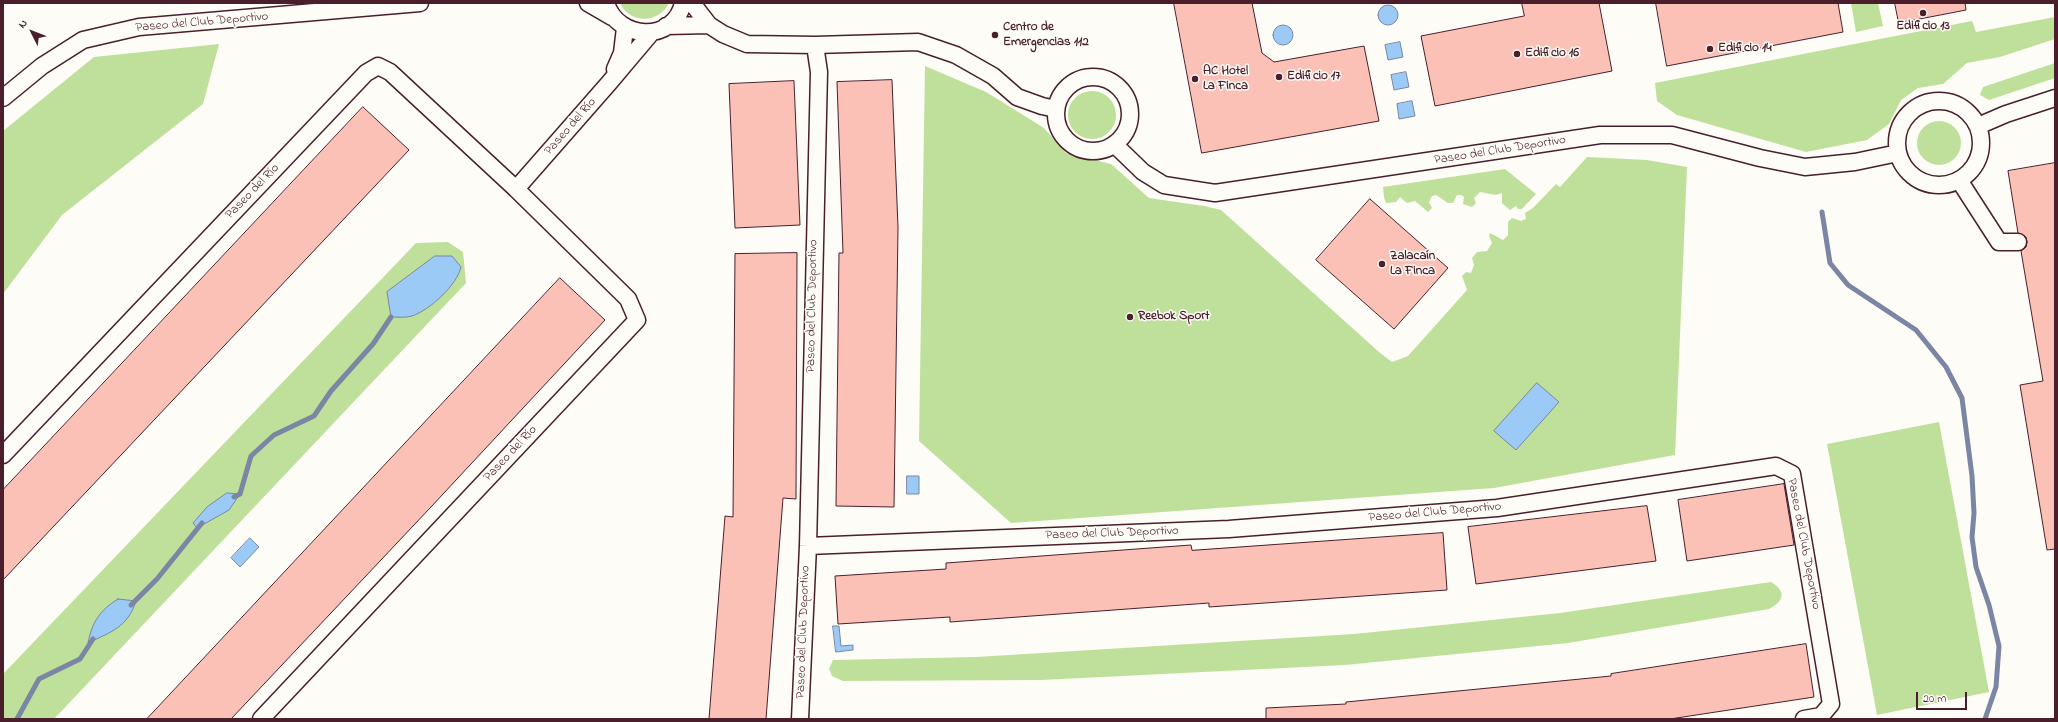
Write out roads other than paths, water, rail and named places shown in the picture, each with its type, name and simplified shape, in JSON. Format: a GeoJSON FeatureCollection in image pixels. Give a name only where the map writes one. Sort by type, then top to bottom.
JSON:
{"type":"FeatureCollection","features":[{"type":"Feature","properties":{"kind":"street","name":"Paseo del Club Deportivo"},"geometry":{"type":"LineString","coordinates":[[3,98],[42,66],[83,40],[90,38],[139,27],[420,3]]}},
{"type":"Feature","properties":{"kind":"street"},"geometry":{"type":"LineString","coordinates":[[588,3],[609,10],[625,28],[634,31],[709,25]]}},
{"type":"Feature","properties":{"kind":"street","name":"Paseo del Río"},"geometry":{"type":"LineString","coordinates":[[516,189],[659,29],[676,17],[683,3]]}},
{"type":"Feature","properties":{"kind":"street"},"geometry":{"type":"LineString","coordinates":[[692,3],[709,25],[723,34],[747,44],[814,45],[918,42],[956,55],[993,76],[1018,96],[1042,106],[1056,109]]}},
{"type":"Feature","properties":{"kind":"street","name":"Paseo del Río"},"geometry":{"type":"LineString","coordinates":[[610,83],[622,52],[625,28]]}},
{"type":"Feature","properties":{"kind":"street","name":"Paseo del Club Deportivo"},"geometry":{"type":"LineString","coordinates":[[800,719],[808,546],[819,66],[814,45]]}},
{"type":"Feature","properties":{"kind":"street","name":"Paseo del Río"},"geometry":{"type":"LineString","coordinates":[[3,455],[366,73],[378,66],[390,72],[516,189],[628,298],[637,320],[261,719]]}},
{"type":"Feature","properties":{"kind":"street"},"geometry":{"type":"LineString","coordinates":[[1095,77],[1112,82],[1121,90],[1127,101],[1130,113],[1125,130],[1114,144],[1103,149],[1091,151],[1079,148],[1068,142],[1061,132],[1057,121],[1056,109],[1060,98],[1066,89],[1075,82],[1095,77]]}},
{"type":"Feature","properties":{"kind":"street"},"geometry":{"type":"LineString","coordinates":[[1978,126],[2006,114],[2055,98]]}},
{"type":"Feature","properties":{"kind":"street"},"geometry":{"type":"LineString","coordinates":[[1940,101],[1952,103],[1967,112],[1978,126],[1981,138],[1981,150],[1977,162],[1970,173],[1960,180],[1947,185],[1934,185],[1922,182],[1911,175],[1903,165],[1898,153],[1897,140],[1900,128],[1906,116],[1927,102],[1940,101]]}},
{"type":"Feature","properties":{"kind":"street","name":"Paseo del Club Deportivo"},"geometry":{"type":"LineString","coordinates":[[1114,144],[1143,172],[1164,185],[1215,193],[1600,135],[1672,135],[1760,158],[1805,167],[1855,162],[1898,153]]}},
{"type":"Feature","properties":{"kind":"street"},"geometry":{"type":"LineString","coordinates":[[1960,180],[1999,242],[2018,242]]}},
{"type":"Feature","properties":{"kind":"street","name":"Paseo del Club Deportivo"},"geometry":{"type":"LineString","coordinates":[[808,546],[1229,529],[1497,508],[1776,466],[1792,474],[1831,704],[1821,716],[1804,719]]}},
{"type":"Feature","properties":{"kind":"water"},"geometry":{"type":"Polygon","coordinates":[[[1384,5],[1392,5],[1398,11],[1398,19],[1392,25],[1384,25],[1378,19],[1378,11],[1384,5]]]}},
{"type":"Feature","properties":{"kind":"water"},"geometry":{"type":"Polygon","coordinates":[[[1279,25],[1287,25],[1293,31],[1293,39],[1287,45],[1279,45],[1273,39],[1273,31],[1279,25]]]}},
{"type":"Feature","properties":{"kind":"water"},"geometry":{"type":"Polygon","coordinates":[[[1400,42],[1403,57],[1388,60],[1385,45],[1400,42]]]}},
{"type":"Feature","properties":{"kind":"water"},"geometry":{"type":"Polygon","coordinates":[[[1406,72],[1409,87],[1394,90],[1391,75],[1406,72]]]}},
{"type":"Feature","properties":{"kind":"water"},"geometry":{"type":"Polygon","coordinates":[[[1412,101],[1415,116],[1399,119],[1397,104],[1412,101]]]}},
{"type":"Feature","properties":{"kind":"water"},"geometry":{"type":"Polygon","coordinates":[[[435,256],[452,256],[461,267],[454,281],[442,296],[419,313],[407,317],[391,317],[387,292],[435,256]]]}},
{"type":"Feature","properties":{"kind":"water"},"geometry":{"type":"Polygon","coordinates":[[[1537,383],[1559,402],[1516,450],[1494,431],[1537,383]]]}},
{"type":"Feature","properties":{"kind":"water"},"geometry":{"type":"Polygon","coordinates":[[[907,476],[919,476],[919,494],[907,494],[907,476]]]}},
{"type":"Feature","properties":{"kind":"water"},"geometry":{"type":"Polygon","coordinates":[[[227,493],[240,494],[229,510],[197,528],[193,523],[207,507],[227,493]]]}},
{"type":"Feature","properties":{"kind":"water"},"geometry":{"type":"Polygon","coordinates":[[[250,538],[259,547],[240,567],[231,558],[250,538]]]}},
{"type":"Feature","properties":{"kind":"water"},"geometry":{"type":"Polygon","coordinates":[[[118,599],[136,601],[133,610],[118,628],[88,643],[92,629],[98,617],[106,608],[118,599]]]}},
{"type":"Feature","properties":{"kind":"water"},"geometry":{"type":"Polygon","coordinates":[[[833,626],[839,626],[841,646],[853,645],[853,650],[836,652],[833,626]]]}},
{"type":"Feature","properties":{"kind":"waterway"},"geometry":{"type":"LineString","coordinates":[[1822,212],[1830,263],[1848,285],[1916,330],[1946,367],[1962,398],[1972,476],[1974,513],[1972,537],[1976,567],[1989,605],[1999,646],[1996,687],[1985,719]]}},
{"type":"Feature","properties":{"kind":"waterway"},"geometry":{"type":"LineString","coordinates":[[234,497],[240,494],[251,456],[274,435],[314,416],[331,391],[373,344],[391,317]]}},
{"type":"Feature","properties":{"kind":"waterway"},"geometry":{"type":"LineString","coordinates":[[131,605],[157,579],[202,523]]}},
{"type":"Feature","properties":{"kind":"waterway"},"geometry":{"type":"LineString","coordinates":[[17,719],[39,679],[80,659],[93,639]]}},
{"type":"Feature","properties":{"kind":"place","name":"Edificio 13"},"geometry":{"type":"Point","coordinates":[1923,13]}},
{"type":"Feature","properties":{"kind":"place","name":"Centro de Emergencias 112"},"geometry":{"type":"Point","coordinates":[995,35]}},
{"type":"Feature","properties":{"kind":"place","name":"Edificio 14"},"geometry":{"type":"Point","coordinates":[1710,49]}},
{"type":"Feature","properties":{"kind":"place","name":"Edificio 16"},"geometry":{"type":"Point","coordinates":[1517,54]}},
{"type":"Feature","properties":{"kind":"place","name":"Edificio 17"},"geometry":{"type":"Point","coordinates":[1279,77]}},
{"type":"Feature","properties":{"kind":"place","name":"AC Hotel La Finca"},"geometry":{"type":"Point","coordinates":[1195,79]}},
{"type":"Feature","properties":{"kind":"place","name":"Zalacaín La Finca"},"geometry":{"type":"Point","coordinates":[1382,264]}},
{"type":"Feature","properties":{"kind":"place","name":"Reebok Sport"},"geometry":{"type":"Point","coordinates":[1130,317]}}]}
